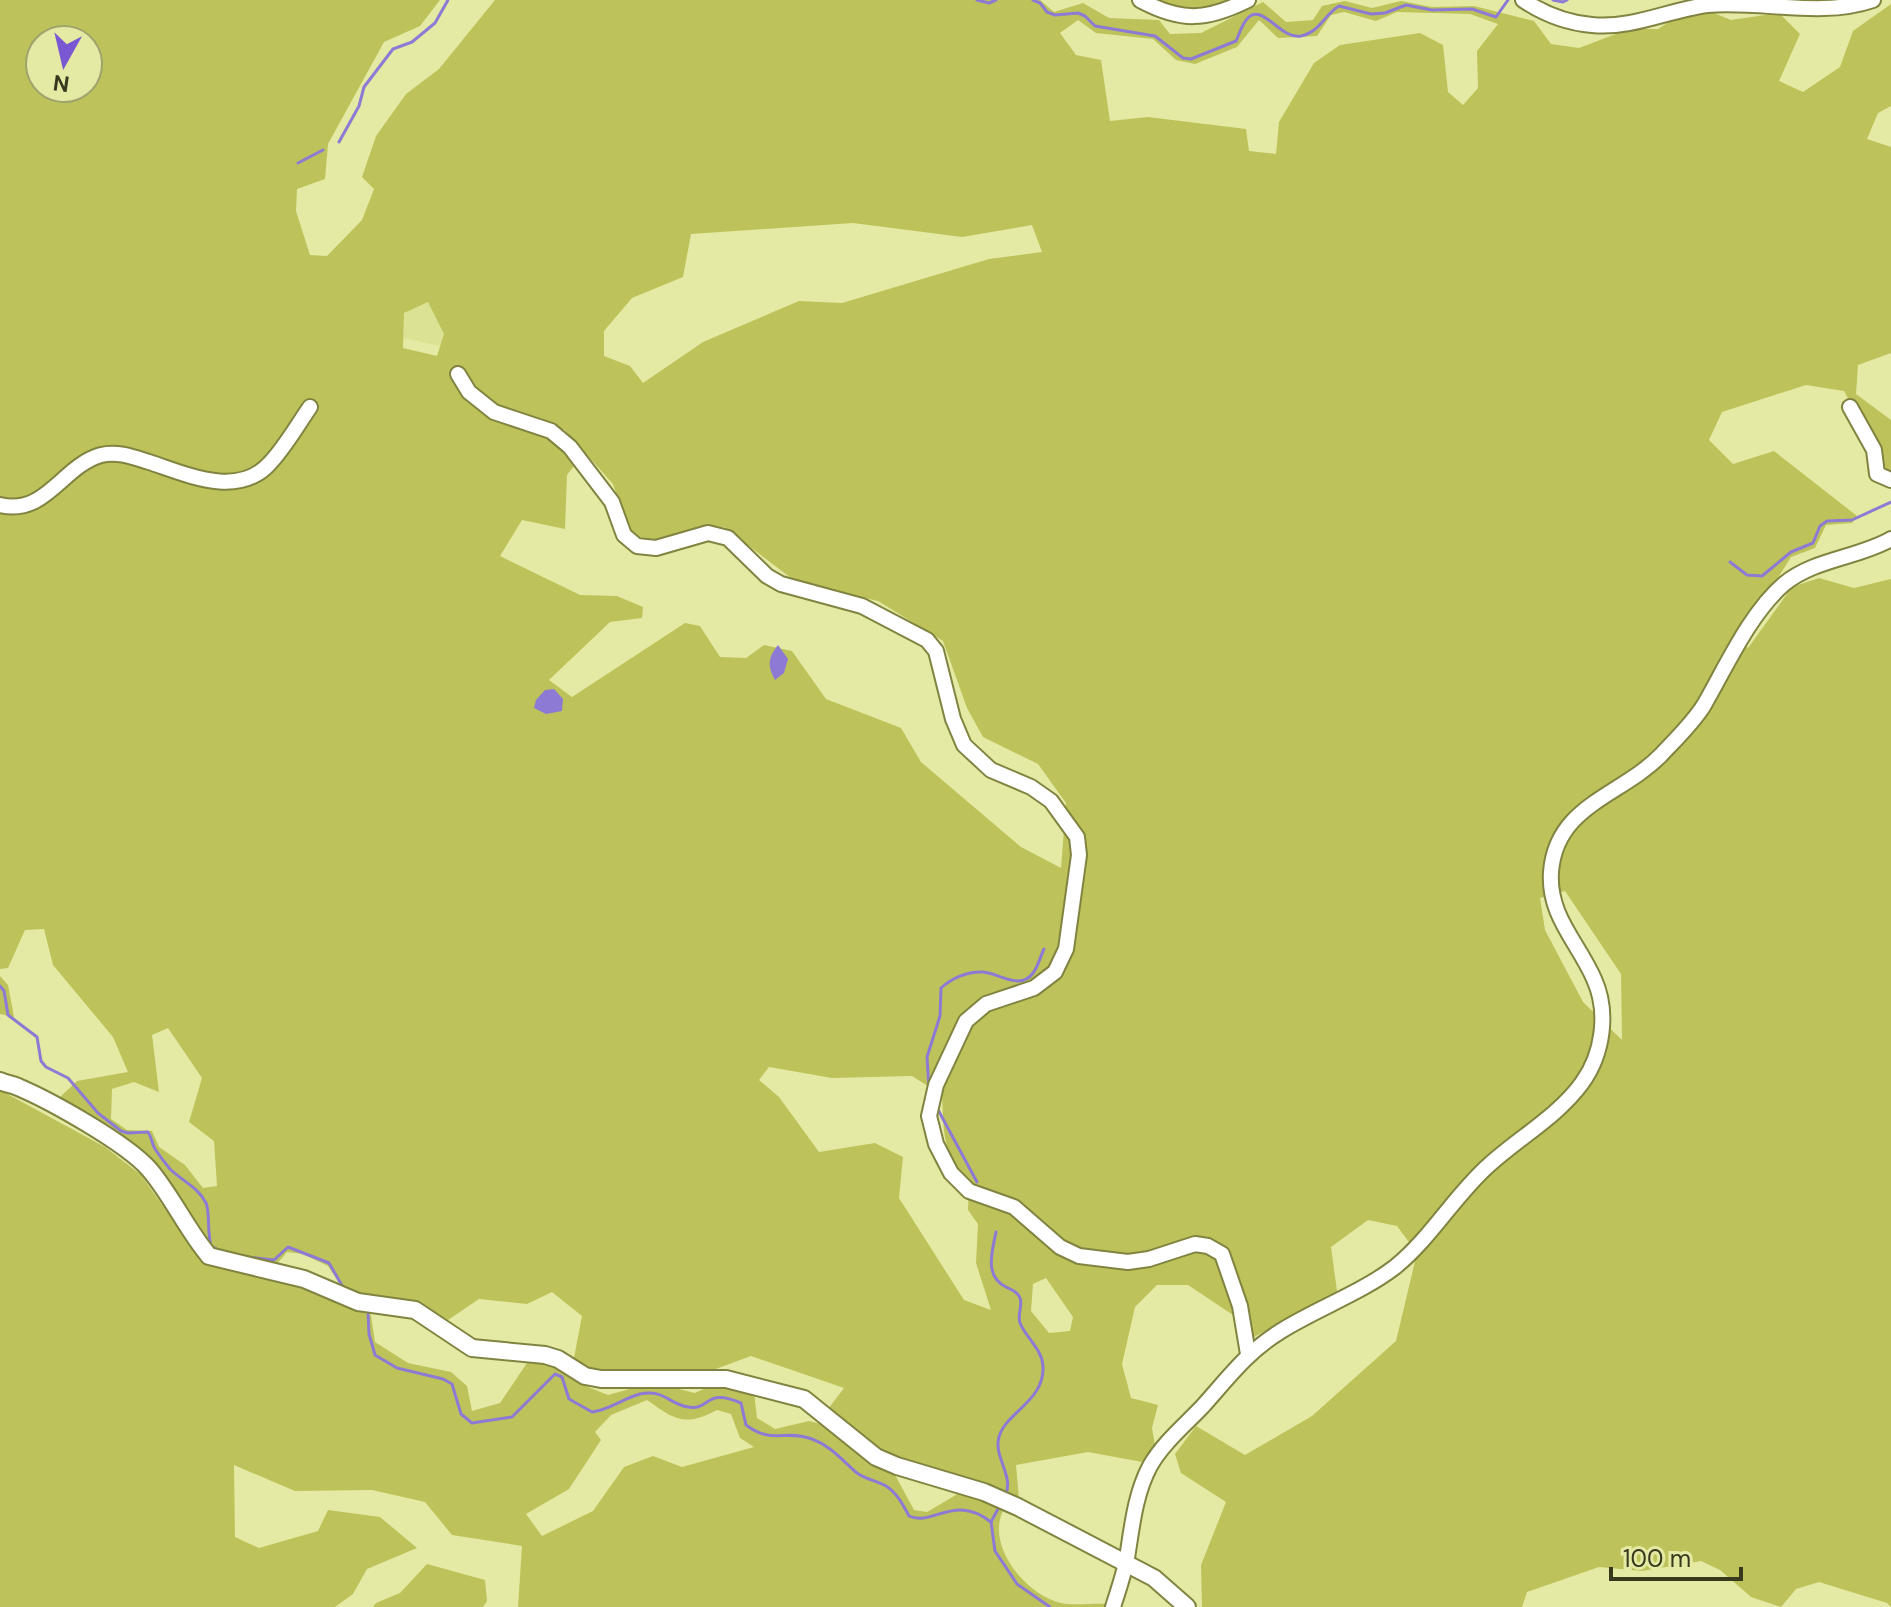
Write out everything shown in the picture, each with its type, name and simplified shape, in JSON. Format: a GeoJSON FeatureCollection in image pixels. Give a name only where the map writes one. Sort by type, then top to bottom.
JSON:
{"type":"FeatureCollection","features":[{"type":"Feature","properties":{"kind":"main road"},"geometry":{"type":"LineString","coordinates":[[0,1081],[17,1086],[115,1141],[133,1155],[149,1169],[209,1256],[304,1279],[358,1302],[415,1310],[472,1348],[545,1355],[558,1359],[585,1376],[601,1379],[726,1379],[791,1394],[817,1407],[876,1457],[984,1492],[1018,1507],[1126,1562],[1167,1587],[1187,1607]]}},
{"type":"Feature","properties":{"kind":"street"},"geometry":{"type":"LineString","coordinates":[[1140,0],[1162,11],[1192,17],[1212,16],[1248,0]]}},
{"type":"Feature","properties":{"kind":"street"},"geometry":{"type":"LineString","coordinates":[[1523,0],[1553,16],[1594,25],[1638,21],[1673,5],[1835,7],[1873,0]]}},
{"type":"Feature","properties":{"kind":"street"},"geometry":{"type":"LineString","coordinates":[[458,374],[469,392],[494,412],[551,431],[570,447],[612,502],[624,535],[637,546],[656,548],[708,533],[728,538],[774,580],[862,606],[927,640],[936,651],[953,719],[964,745],[991,770],[1031,787],[1051,801],[1077,837],[1079,855],[1066,949],[1055,972],[1034,988],[986,1004],[966,1021],[936,1085],[931,1105],[929,1116],[936,1144],[951,1173],[969,1191],[1014,1207],[1060,1247],[1079,1256],[1128,1262],[1149,1259],[1195,1244],[1208,1246],[1222,1254],[1240,1306],[1248,1354]]}},
{"type":"Feature","properties":{"kind":"street"},"geometry":{"type":"LineString","coordinates":[[0,505],[27,506],[45,497],[82,463],[102,455],[122,453],[209,481],[231,483],[260,472],[270,464],[310,407]]}},
{"type":"Feature","properties":{"kind":"street"},"geometry":{"type":"LineString","coordinates":[[1850,407],[1874,450],[1877,474],[1891,480]]}},
{"type":"Feature","properties":{"kind":"street"},"geometry":{"type":"LineString","coordinates":[[1113,1607],[1126,1562],[1140,1489],[1157,1454],[1248,1354],[1280,1331],[1366,1286],[1395,1267],[1488,1166],[1547,1118],[1584,1080],[1599,1046],[1601,1008],[1594,978],[1558,915],[1551,892],[1554,853],[1578,814],[1636,776],[1680,734],[1703,707],[1753,623],[1781,587],[1812,569],[1891,539]]}},
{"type":"Feature","properties":{"kind":"shaded area"},"geometry":{"type":"Polygon","coordinates":[[[0,0],[440,0],[420,26],[384,42],[328,144],[325,179],[297,189],[296,211],[310,255],[327,256],[362,220],[374,189],[362,177],[376,136],[406,94],[439,69],[495,0],[1040,0],[1054,12],[1083,3],[1109,18],[1159,20],[1170,34],[1201,33],[1263,2],[1286,22],[1313,20],[1322,6],[1345,1],[1372,8],[1401,1],[1432,7],[1474,6],[1534,21],[1551,44],[1579,48],[1629,29],[1658,29],[1677,17],[1709,11],[1731,20],[1779,13],[1800,34],[1779,81],[1803,92],[1840,67],[1853,31],[1891,4],[1891,106],[1878,113],[1867,139],[1891,147],[1891,353],[1858,365],[1856,394],[1891,420],[1891,474],[1882,469],[1876,448],[1844,391],[1806,385],[1722,412],[1709,440],[1733,464],[1774,451],[1857,516],[1852,523],[1826,525],[1815,548],[1791,557],[1740,638],[1748,648],[1792,587],[1819,578],[1854,588],[1891,579],[1891,1607],[1887,1603],[1819,1582],[1796,1589],[1781,1607],[1751,1597],[1720,1570],[1701,1561],[1642,1571],[1599,1567],[1527,1592],[1522,1607],[1202,1607],[1201,1565],[1226,1502],[1181,1473],[1175,1454],[1196,1426],[1245,1455],[1312,1416],[1396,1341],[1417,1253],[1397,1226],[1368,1220],[1331,1247],[1337,1291],[1254,1337],[1236,1317],[1188,1285],[1157,1285],[1135,1307],[1122,1364],[1131,1398],[1158,1405],[1152,1428],[1155,1446],[1142,1462],[1088,1452],[1016,1465],[1019,1499],[884,1454],[828,1409],[844,1388],[751,1356],[713,1370],[597,1373],[574,1358],[582,1316],[552,1292],[527,1304],[479,1299],[448,1320],[416,1302],[370,1300],[345,1292],[328,1266],[303,1254],[287,1252],[276,1265],[216,1254],[147,1158],[57,1100],[77,1081],[128,1072],[113,1037],[53,965],[44,929],[25,930],[8,968],[0,969],[0,0]],[[1344,12],[1331,15],[1317,36],[1278,38],[1259,20],[1237,47],[1195,64],[1176,60],[1153,39],[1096,33],[1078,20],[1060,33],[1076,55],[1101,60],[1110,121],[1148,117],[1246,129],[1249,151],[1276,154],[1279,122],[1314,63],[1340,45],[1420,33],[1443,45],[1448,92],[1463,105],[1478,88],[1477,51],[1498,24],[1470,14],[1397,12],[1376,21],[1344,12]],[[853,223],[691,234],[683,277],[632,298],[604,331],[604,356],[630,366],[643,383],[703,342],[799,301],[842,303],[989,259],[1042,252],[1032,225],[962,237],[853,223]],[[428,302],[404,313],[403,348],[437,356],[444,334],[428,302]],[[564,429],[551,438],[574,466],[567,475],[565,529],[522,520],[500,556],[580,595],[617,596],[643,607],[642,618],[610,622],[549,680],[572,697],[685,623],[700,626],[720,657],[746,658],[764,645],[792,651],[826,699],[901,728],[921,762],[1021,847],[1061,868],[1066,803],[1038,764],[983,737],[967,708],[943,641],[878,601],[795,581],[724,527],[696,528],[650,541],[630,533],[613,484],[564,429]],[[1565,891],[1540,898],[1545,930],[1583,1002],[1622,1040],[1621,974],[1565,891]],[[168,1028],[152,1035],[159,1092],[134,1082],[112,1089],[111,1119],[127,1130],[152,1131],[159,1147],[185,1165],[203,1188],[217,1186],[214,1141],[189,1122],[202,1078],[168,1028]],[[769,1067],[759,1080],[779,1097],[819,1152],[875,1143],[903,1157],[899,1198],[964,1300],[991,1310],[976,1263],[978,1224],[968,1210],[969,1184],[949,1152],[942,1095],[912,1076],[832,1078],[769,1067]],[[1046,1278],[1033,1284],[1031,1311],[1049,1333],[1070,1331],[1073,1317],[1046,1278]]]}},
{"type":"Feature","properties":{"kind":"shaded area"},"geometry":{"type":"Polygon","coordinates":[[[1157,0],[1237,0],[1217,7],[1197,9],[1157,0]]]}},
{"type":"Feature","properties":{"kind":"shaded area"},"geometry":{"type":"Polygon","coordinates":[[[428,301],[445,334],[440,346],[403,338],[404,313],[428,301]]]}},
{"type":"Feature","properties":{"kind":"shaded area"},"geometry":{"type":"Polygon","coordinates":[[[778,645],[788,659],[784,673],[775,680],[770,662],[778,645]]]}},
{"type":"Feature","properties":{"kind":"shaded area"},"geometry":{"type":"Polygon","coordinates":[[[554,689],[563,699],[562,711],[546,714],[534,708],[536,700],[545,690],[554,689]]]}},
{"type":"Feature","properties":{"kind":"shaded area"},"geometry":{"type":"Polygon","coordinates":[[[0,976],[8,985],[14,1017],[0,1014],[0,976]]]}},
{"type":"Feature","properties":{"kind":"shaded area"},"geometry":{"type":"Polygon","coordinates":[[[0,1090],[105,1147],[140,1174],[204,1263],[295,1286],[371,1315],[375,1342],[408,1363],[451,1372],[467,1386],[472,1411],[500,1403],[527,1363],[555,1365],[583,1385],[608,1395],[637,1387],[666,1386],[695,1393],[714,1384],[754,1392],[757,1418],[775,1429],[809,1421],[828,1426],[893,1471],[914,1510],[927,1512],[961,1492],[1005,1507],[999,1536],[1011,1566],[1022,1579],[1047,1598],[1061,1603],[1106,1604],[1105,1607],[518,1607],[522,1546],[452,1535],[425,1502],[372,1490],[295,1491],[234,1465],[235,1537],[259,1548],[318,1531],[328,1510],[380,1517],[417,1548],[367,1569],[353,1594],[335,1607],[0,1607],[0,1090]],[[647,1400],[611,1415],[595,1432],[601,1440],[569,1489],[526,1514],[542,1536],[593,1511],[624,1467],[653,1456],[682,1467],[754,1447],[740,1438],[731,1414],[717,1410],[688,1420],[647,1400]]]}},
{"type":"Feature","properties":{"kind":"shaded area"},"geometry":{"type":"Polygon","coordinates":[[[427,1564],[485,1580],[487,1601],[483,1607],[373,1607],[400,1593],[427,1564]]]}},
{"type":"Feature","properties":{"kind":"waterway"},"geometry":{"type":"LineString","coordinates":[[339,142],[359,106],[364,87],[393,49],[412,42],[435,23],[448,0]]}},
{"type":"Feature","properties":{"kind":"waterway"},"geometry":{"type":"LineString","coordinates":[[977,0],[989,3],[996,0]]}},
{"type":"Feature","properties":{"kind":"waterway"},"geometry":{"type":"LineString","coordinates":[[1033,0],[1055,15],[1078,13],[1095,26],[1155,36],[1183,58],[1191,59],[1236,41],[1245,21],[1253,15],[1265,18],[1293,36],[1301,36],[1313,31],[1339,6],[1371,14],[1385,13],[1406,5],[1432,10],[1472,9],[1496,17],[1508,0]]}},
{"type":"Feature","properties":{"kind":"waterway"},"geometry":{"type":"LineString","coordinates":[[1553,0],[1567,0]]}},
{"type":"Feature","properties":{"kind":"waterway"},"geometry":{"type":"LineString","coordinates":[[298,163],[323,150]]}},
{"type":"Feature","properties":{"kind":"waterway"},"geometry":{"type":"LineString","coordinates":[[1730,562],[1747,575],[1762,576],[1791,552],[1813,543],[1820,526],[1827,521],[1852,520],[1891,502]]}},
{"type":"Feature","properties":{"kind":"waterway"},"geometry":{"type":"LineString","coordinates":[[929,1088],[927,1057],[940,1016],[941,988],[960,976],[977,972],[1022,981],[1035,971],[1044,949]]}},
{"type":"Feature","properties":{"kind":"waterway"},"geometry":{"type":"LineString","coordinates":[[0,986],[4,991],[8,1015],[37,1037],[41,1061],[46,1067],[68,1078],[98,1113],[121,1131],[148,1132],[155,1149],[170,1169],[203,1197],[211,1246],[220,1251]]}},
{"type":"Feature","properties":{"kind":"waterway"},"geometry":{"type":"LineString","coordinates":[[936,1106],[977,1182]]}},
{"type":"Feature","properties":{"kind":"waterway"},"geometry":{"type":"LineString","coordinates":[[996,1232],[992,1270],[999,1282],[1019,1296],[1020,1323],[1040,1354],[1043,1366],[1042,1378],[1032,1398],[1003,1428],[999,1437],[999,1452],[1007,1482],[1005,1497]]}},
{"type":"Feature","properties":{"kind":"waterway"},"geometry":{"type":"LineString","coordinates":[[247,1257],[274,1260],[288,1247],[329,1263],[344,1289]]}},
{"type":"Feature","properties":{"kind":"waterway"},"geometry":{"type":"LineString","coordinates":[[368,1311],[369,1334],[375,1355],[397,1368],[452,1384],[461,1414],[472,1423],[512,1417],[555,1374],[562,1377],[569,1399],[592,1412],[648,1393],[661,1395],[688,1407],[701,1406],[720,1397],[741,1403],[746,1425],[755,1431],[771,1436],[802,1436],[825,1445],[857,1473],[890,1489],[909,1516],[927,1518],[966,1510],[991,1522]]}},
{"type":"Feature","properties":{"kind":"waterway"},"geometry":{"type":"LineString","coordinates":[[999,1507],[991,1522],[995,1551],[1017,1584],[1050,1607]]}}]}
